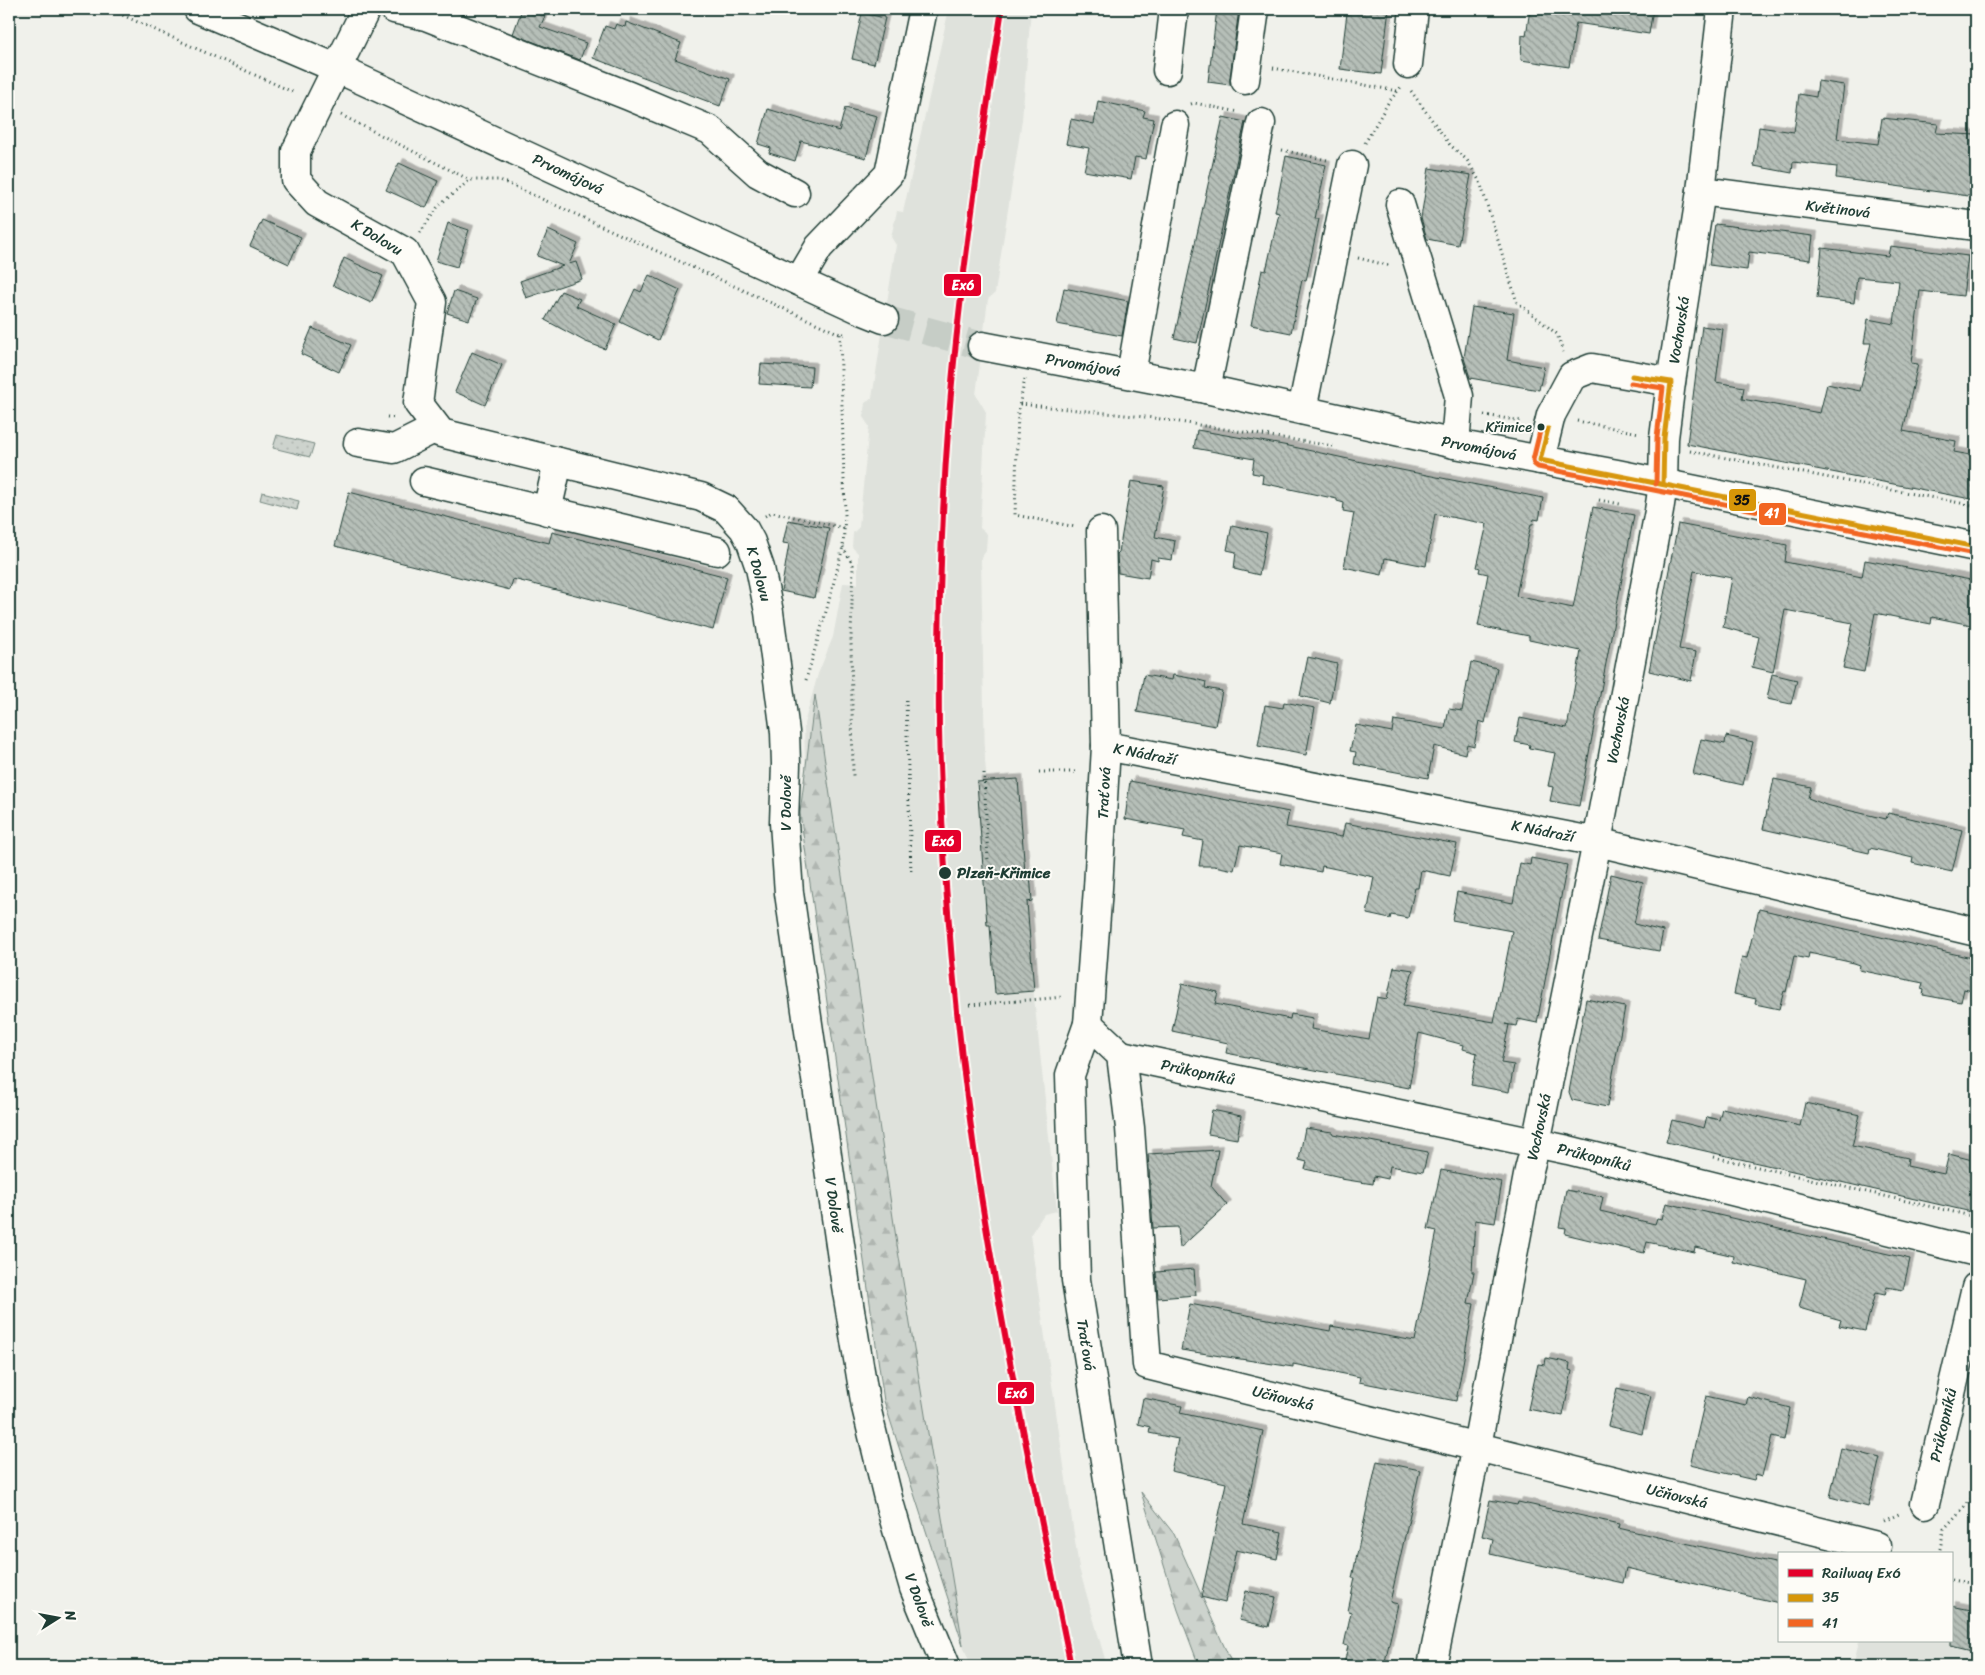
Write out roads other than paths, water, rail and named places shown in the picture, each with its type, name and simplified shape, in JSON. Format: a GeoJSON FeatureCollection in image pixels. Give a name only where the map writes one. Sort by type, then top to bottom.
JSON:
{"type":"FeatureCollection","features":[{"type":"Feature","properties":{"kind":"street","name":"Prvomájová"},"geometry":{"type":"LineString","coordinates":[[198,9],[336,68],[884,319]]}},
{"type":"Feature","properties":{"kind":"street"},"geometry":{"type":"LineString","coordinates":[[336,68],[366,9]]}},
{"type":"Feature","properties":{"kind":"street"},"geometry":{"type":"LineString","coordinates":[[394,9],[426,16],[710,130],[758,173],[795,193]]}},
{"type":"Feature","properties":{"kind":"street"},"geometry":{"type":"LineString","coordinates":[[800,281],[819,247],[889,174],[923,9]]}},
{"type":"Feature","properties":{"kind":"street"},"geometry":{"type":"LineString","coordinates":[[1166,70],[1174,9]]}},
{"type":"Feature","properties":{"kind":"street"},"geometry":{"type":"LineString","coordinates":[[1246,71],[1255,9]]}},
{"type":"Feature","properties":{"kind":"street"},"geometry":{"type":"LineString","coordinates":[[1406,73],[1414,9]]}},
{"type":"Feature","properties":{"kind":"street","name":"Vochovská"},"geometry":{"type":"LineString","coordinates":[[1477,1446],[1529,1170],[1597,842],[1663,484],[1664,438],[1701,191],[1722,9]]}},
{"type":"Feature","properties":{"kind":"street","name":"K Dolovu"},"geometry":{"type":"LineString","coordinates":[[336,68],[296,151],[296,180],[318,203],[405,252],[432,302],[418,403],[440,433],[701,497],[726,509],[744,529],[751,542],[760,568],[769,612],[785,732]]}},
{"type":"Feature","properties":{"kind":"street"},"geometry":{"type":"LineString","coordinates":[[1131,374],[1175,125]]}},
{"type":"Feature","properties":{"kind":"street"},"geometry":{"type":"LineString","coordinates":[[1206,388],[1259,134]]}},
{"type":"Feature","properties":{"kind":"street"},"geometry":{"type":"LineString","coordinates":[[1302,410],[1352,165]]}},
{"type":"Feature","properties":{"kind":"street","name":"Květinová"},"geometry":{"type":"LineString","coordinates":[[1701,191],[1976,226]]}},
{"type":"Feature","properties":{"kind":"street"},"geometry":{"type":"LineString","coordinates":[[1400,204],[1459,396],[1455,444]]}},
{"type":"Feature","properties":{"kind":"street","name":"Prvomájová"},"geometry":{"type":"LineString","coordinates":[[982,346],[1206,388],[1455,444],[1976,547]]}},
{"type":"Feature","properties":{"kind":"street"},"geometry":{"type":"LineString","coordinates":[[1540,460],[1551,415],[1572,376],[1592,368],[1671,382]]}},
{"type":"Feature","properties":{"kind":"street"},"geometry":{"type":"LineString","coordinates":[[358,443],[394,449],[436,428]]}},
{"type":"Feature","properties":{"kind":"street"},"geometry":{"type":"LineString","coordinates":[[547,511],[558,462]]}},
{"type":"Feature","properties":{"kind":"street"},"geometry":{"type":"LineString","coordinates":[[424,481],[717,551]]}},
{"type":"Feature","properties":{"kind":"street","name":"Traťová"},"geometry":{"type":"LineString","coordinates":[[1101,532],[1105,759],[1088,1024],[1070,1075],[1076,1280],[1138,1666]]}},
{"type":"Feature","properties":{"kind":"street","name":"V Dolově"},"geometry":{"type":"LineString","coordinates":[[785,732],[784,823],[789,893],[844,1276],[863,1388],[889,1502],[914,1588],[946,1666]]}},
{"type":"Feature","properties":{"kind":"street","name":"K Nádraží"},"geometry":{"type":"LineString","coordinates":[[1105,759],[1597,842],[1976,932]]}},
{"type":"Feature","properties":{"kind":"street"},"geometry":{"type":"LineString","coordinates":[[1088,1024],[1121,1055]]}},
{"type":"Feature","properties":{"kind":"street","name":"Průkopníků"},"geometry":{"type":"LineString","coordinates":[[1121,1055],[1536,1143],[1976,1252]]}},
{"type":"Feature","properties":{"kind":"street","name":"Učňovská"},"geometry":{"type":"LineString","coordinates":[[1121,1055],[1130,1128],[1147,1365],[1877,1546]]}},
{"type":"Feature","properties":{"kind":"street","name":"Průkopníků"},"geometry":{"type":"LineString","coordinates":[[1924,1504],[1976,1287]]}},
{"type":"Feature","properties":{"kind":"street"},"geometry":{"type":"LineString","coordinates":[[1432,1666],[1477,1446]]}},
{"type":"Feature","properties":{"kind":"tunnel"},"geometry":{"type":"LineString","coordinates":[[884,319],[982,346]]}},
{"type":"Feature","properties":{"kind":"rail line","name":"Ex6"},"geometry":{"type":"LineString","coordinates":[[1002,9],[965,263],[949,417],[942,533],[939,650],[939,728],[943,845],[958,1021],[981,1196],[1012,1373],[1071,1666]]}},
{"type":"Feature","properties":{"kind":"place","name":"Křimice"},"geometry":{"type":"Point","coordinates":[1541,427]}},
{"type":"Feature","properties":{"kind":"place","name":"Plzeň-Křimice"},"geometry":{"type":"Point","coordinates":[945,873]}}]}
